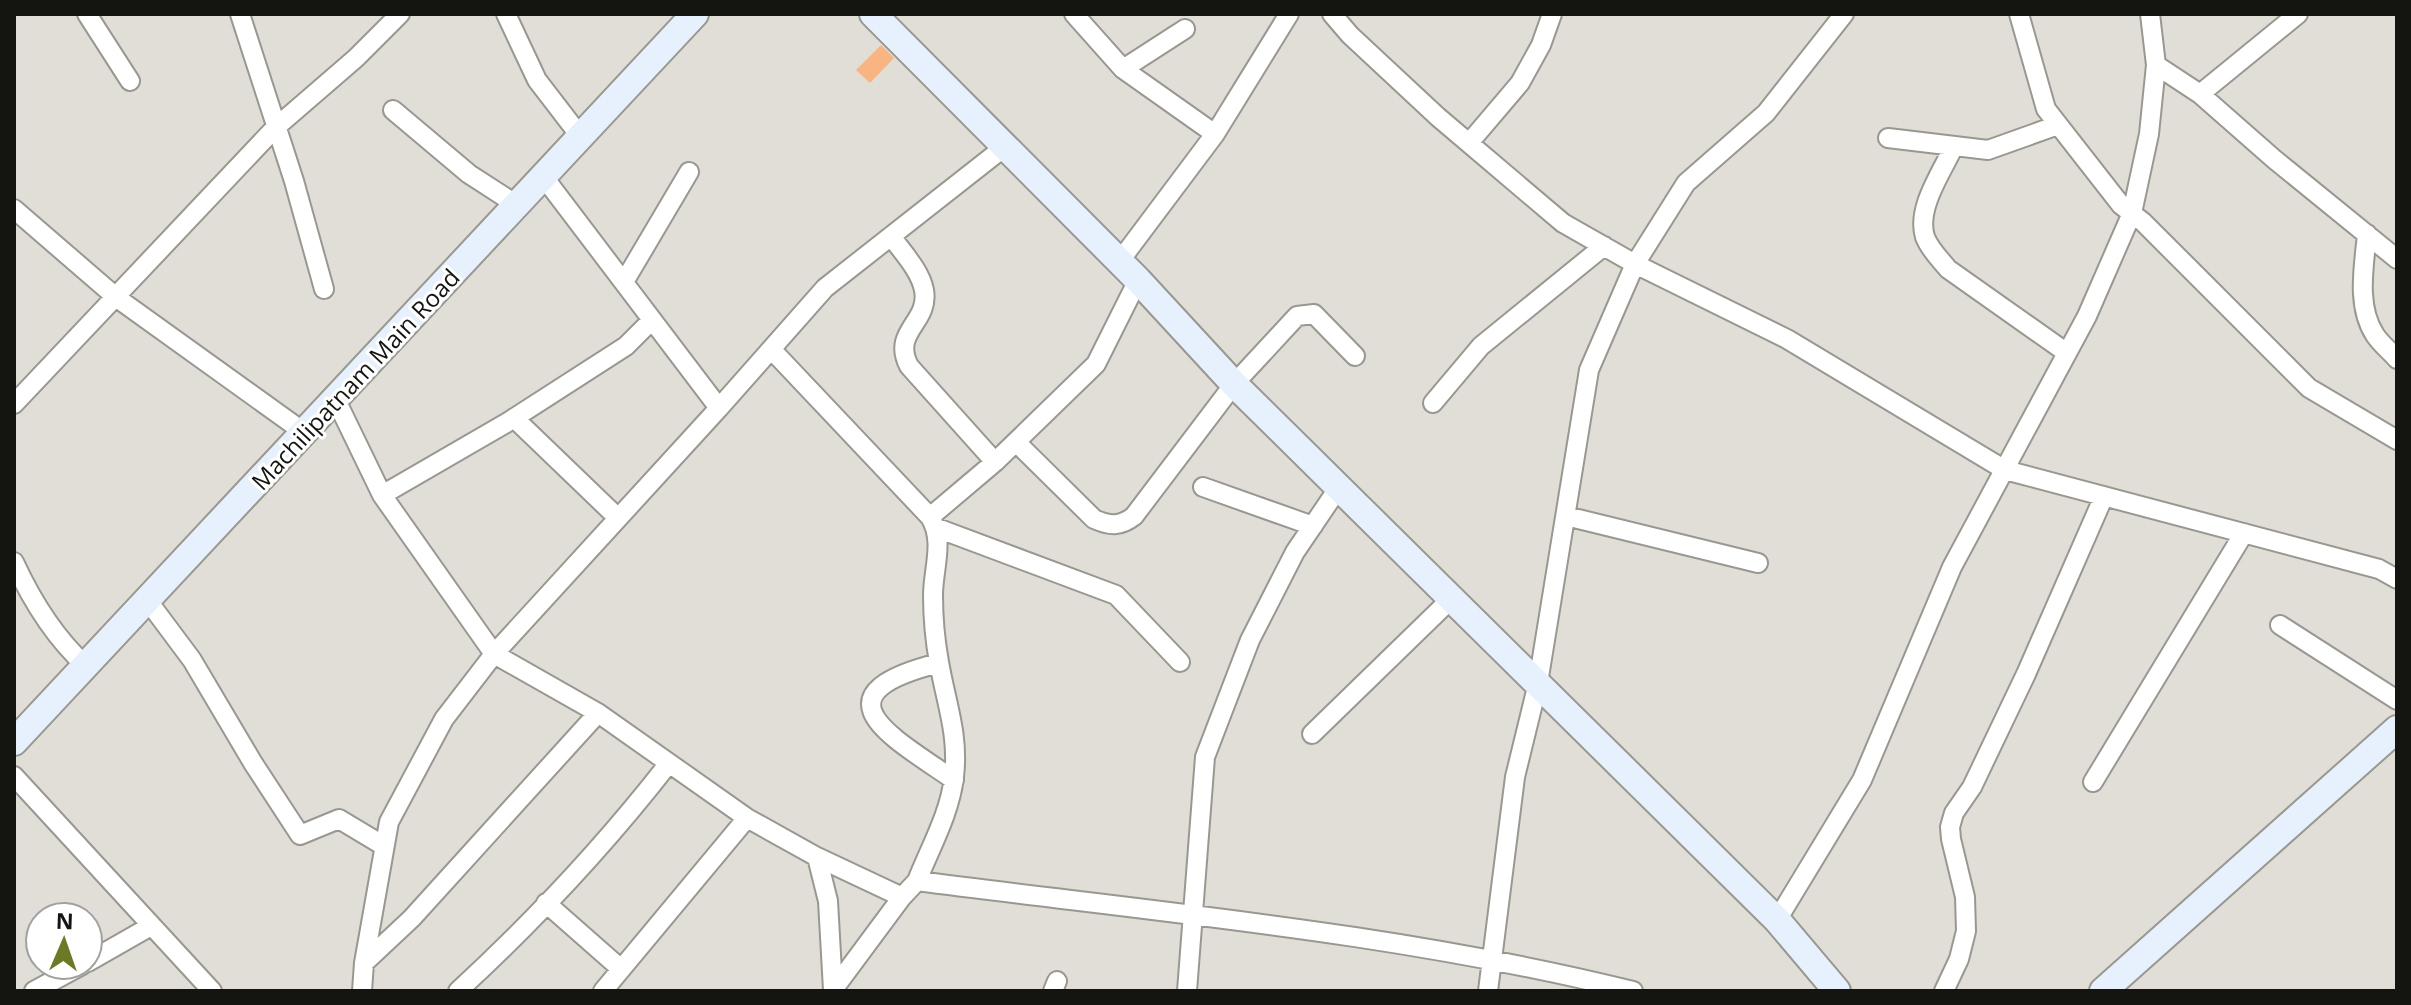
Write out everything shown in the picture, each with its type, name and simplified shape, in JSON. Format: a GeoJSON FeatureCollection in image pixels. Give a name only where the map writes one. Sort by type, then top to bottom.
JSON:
{"type":"FeatureCollection","features":[{"type":"Feature","properties":{"kind":"street"},"geometry":{"type":"LineString","coordinates":[[87,14],[130,81]]}},
{"type":"Feature","properties":{"kind":"street"},"geometry":{"type":"LineString","coordinates":[[240,14],[294,181],[324,289]]}},
{"type":"Feature","properties":{"kind":"street"},"geometry":{"type":"LineString","coordinates":[[14,404],[275,128],[356,58],[400,14]]}},
{"type":"Feature","properties":{"kind":"street"},"geometry":{"type":"LineString","coordinates":[[506,14],[537,80],[580,136]]}},
{"type":"Feature","properties":{"kind":"street","name":"Machilipatnam Main Road"},"geometry":{"type":"LineString","coordinates":[[14,742],[695,14]]}},
{"type":"Feature","properties":{"kind":"street"},"geometry":{"type":"LineString","coordinates":[[873,14],[1007,145],[1234,384],[1777,920],[1837,991]]}},
{"type":"Feature","properties":{"kind":"street"},"geometry":{"type":"LineString","coordinates":[[1074,14],[1123,69],[1215,134]]}},
{"type":"Feature","properties":{"kind":"street"},"geometry":{"type":"LineString","coordinates":[[934,522],[1096,364],[1129,271],[1289,14]]}},
{"type":"Feature","properties":{"kind":"street"},"geometry":{"type":"LineString","coordinates":[[1332,14],[1361,45],[1469,143],[1563,223],[1635,264],[1787,339],[2005,470],[2379,569],[2397,579]]}},
{"type":"Feature","properties":{"kind":"street"},"geometry":{"type":"LineString","coordinates":[[1469,143],[1520,83],[1541,45],[1552,14]]}},
{"type":"Feature","properties":{"kind":"street"},"geometry":{"type":"LineString","coordinates":[[1488,991],[1515,777],[1538,683],[1589,370],[1635,264],[1686,183],[1766,113],[1844,14]]}},
{"type":"Feature","properties":{"kind":"street"},"geometry":{"type":"LineString","coordinates":[[2019,14],[2046,109],[2121,205],[2309,388],[2397,440]]}},
{"type":"Feature","properties":{"kind":"street"},"geometry":{"type":"LineString","coordinates":[[1777,920],[1862,780],[1952,567],[2087,316],[2132,213],[2149,134],[2156,65],[2150,14]]}},
{"type":"Feature","properties":{"kind":"street"},"geometry":{"type":"LineString","coordinates":[[2200,94],[2298,14]]}},
{"type":"Feature","properties":{"kind":"street"},"geometry":{"type":"LineString","coordinates":[[1123,69],[1185,29]]}},
{"type":"Feature","properties":{"kind":"street"},"geometry":{"type":"LineString","coordinates":[[2156,65],[2200,94],[2397,259]]}},
{"type":"Feature","properties":{"kind":"street"},"geometry":{"type":"LineString","coordinates":[[393,110],[469,174],[517,205]]}},
{"type":"Feature","properties":{"kind":"street"},"geometry":{"type":"LineString","coordinates":[[1888,138],[1988,150],[2058,125]]}},
{"type":"Feature","properties":{"kind":"street"},"geometry":{"type":"LineString","coordinates":[[362,991],[364,963],[389,822],[444,719],[494,654],[825,288],[1007,145]]}},
{"type":"Feature","properties":{"kind":"street"},"geometry":{"type":"LineString","coordinates":[[1954,146],[1928,200],[1924,216],[1925,235],[1932,251],[1948,269],[2067,353]]}},
{"type":"Feature","properties":{"kind":"street"},"geometry":{"type":"LineString","coordinates":[[624,282],[689,172]]}},
{"type":"Feature","properties":{"kind":"street"},"geometry":{"type":"LineString","coordinates":[[543,176],[719,408]]}},
{"type":"Feature","properties":{"kind":"street"},"geometry":{"type":"LineString","coordinates":[[14,209],[117,298],[305,433]]}},
{"type":"Feature","properties":{"kind":"street"},"geometry":{"type":"LineString","coordinates":[[2367,234],[2363,287],[2366,312],[2375,335],[2397,359]]}},
{"type":"Feature","properties":{"kind":"street"},"geometry":{"type":"LineString","coordinates":[[891,236],[916,272],[923,288],[921,312],[903,344],[902,353],[909,366],[995,462]]}},
{"type":"Feature","properties":{"kind":"street"},"geometry":{"type":"LineString","coordinates":[[1433,403],[1481,346],[1604,246]]}},
{"type":"Feature","properties":{"kind":"street"},"geometry":{"type":"LineString","coordinates":[[1016,442],[1094,519],[1109,526],[1124,523],[1134,516],[1234,384],[1297,316],[1314,314],[1355,356]]}},
{"type":"Feature","properties":{"kind":"street"},"geometry":{"type":"LineString","coordinates":[[382,495],[514,418],[626,346],[652,320]]}},
{"type":"Feature","properties":{"kind":"street"},"geometry":{"type":"LineString","coordinates":[[771,349],[934,522],[1116,595],[1180,662]]}},
{"type":"Feature","properties":{"kind":"street"},"geometry":{"type":"LineString","coordinates":[[336,400],[382,495],[494,654],[598,713],[747,818],[817,857],[902,897]]}},
{"type":"Feature","properties":{"kind":"street"},"geometry":{"type":"LineString","coordinates":[[514,418],[618,518]]}},
{"type":"Feature","properties":{"kind":"street"},"geometry":{"type":"LineString","coordinates":[[1203,487],[1313,526]]}},
{"type":"Feature","properties":{"kind":"street"},"geometry":{"type":"LineString","coordinates":[[1187,991],[1205,757],[1250,640],[1295,552],[1339,487]]}},
{"type":"Feature","properties":{"kind":"street"},"geometry":{"type":"LineString","coordinates":[[1944,991],[1959,959],[1966,931],[1965,897],[1951,839],[1954,813],[1972,787],[2026,674],[2104,496]]}},
{"type":"Feature","properties":{"kind":"street"},"geometry":{"type":"LineString","coordinates":[[1566,516],[1758,563]]}},
{"type":"Feature","properties":{"kind":"street"},"geometry":{"type":"LineString","coordinates":[[832,991],[917,881],[947,807],[954,780],[956,752],[952,711],[939,663],[934,627],[933,590],[938,551],[934,522]]}},
{"type":"Feature","properties":{"kind":"street"},"geometry":{"type":"LineString","coordinates":[[2093,782],[2244,533]]}},
{"type":"Feature","properties":{"kind":"street"},"geometry":{"type":"LineString","coordinates":[[14,562],[29,593],[66,648],[86,666]]}},
{"type":"Feature","properties":{"kind":"street"},"geometry":{"type":"LineString","coordinates":[[1312,734],[1451,599]]}},
{"type":"Feature","properties":{"kind":"street"},"geometry":{"type":"LineString","coordinates":[[148,601],[192,660],[300,835],[339,819],[384,846]]}},
{"type":"Feature","properties":{"kind":"street"},"geometry":{"type":"LineString","coordinates":[[2280,625],[2397,700]]}},
{"type":"Feature","properties":{"kind":"street"},"geometry":{"type":"LineString","coordinates":[[939,663],[909,670],[881,685],[872,695],[869,707],[885,733],[954,780]]}},
{"type":"Feature","properties":{"kind":"street"},"geometry":{"type":"LineString","coordinates":[[364,963],[412,918],[598,713]]}},
{"type":"Feature","properties":{"kind":"street"},"geometry":{"type":"LineString","coordinates":[[2103,991],[2397,729]]}},
{"type":"Feature","properties":{"kind":"street"},"geometry":{"type":"LineString","coordinates":[[458,991],[605,842],[669,763]]}},
{"type":"Feature","properties":{"kind":"street"},"geometry":{"type":"LineString","coordinates":[[14,776],[212,991]]}},
{"type":"Feature","properties":{"kind":"street"},"geometry":{"type":"LineString","coordinates":[[603,991],[747,818]]}},
{"type":"Feature","properties":{"kind":"street"},"geometry":{"type":"LineString","coordinates":[[817,857],[828,901],[832,991]]}},
{"type":"Feature","properties":{"kind":"street"},"geometry":{"type":"LineString","coordinates":[[917,881],[1263,924],[1555,972],[1633,991]]}},
{"type":"Feature","properties":{"kind":"street"},"geometry":{"type":"LineString","coordinates":[[546,903],[621,969]]}},
{"type":"Feature","properties":{"kind":"street"},"geometry":{"type":"LineString","coordinates":[[104,953],[151,926]]}},
{"type":"Feature","properties":{"kind":"street"},"geometry":{"type":"LineString","coordinates":[[34,991],[52,981]]}},
{"type":"Feature","properties":{"kind":"building"},"geometry":{"type":"Polygon","coordinates":[[[881,45],[894,58],[870,83],[856,70],[881,45]]]}}]}
